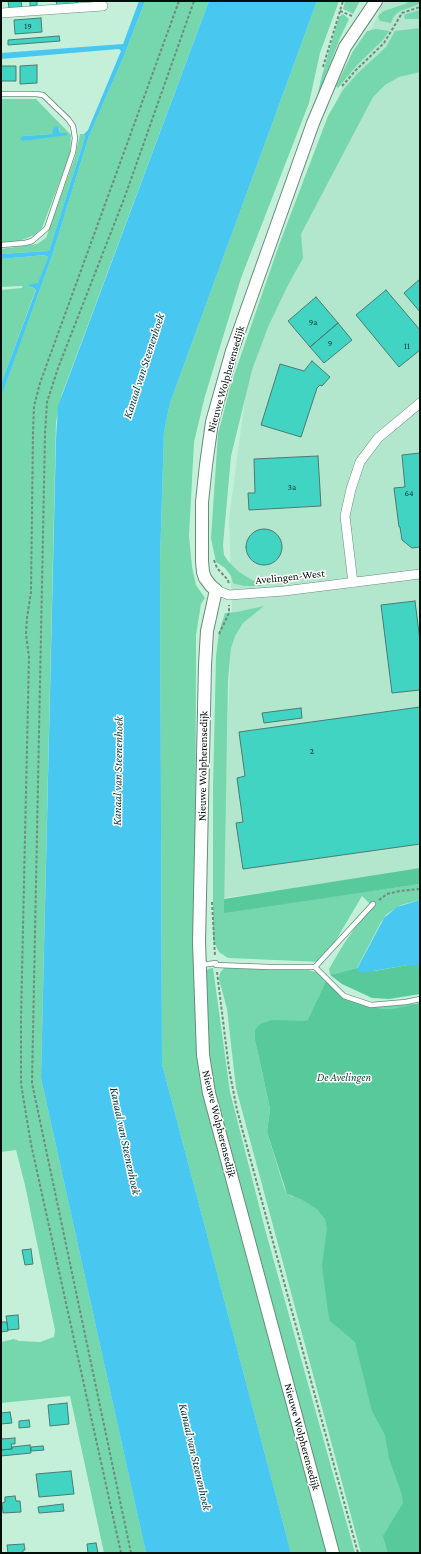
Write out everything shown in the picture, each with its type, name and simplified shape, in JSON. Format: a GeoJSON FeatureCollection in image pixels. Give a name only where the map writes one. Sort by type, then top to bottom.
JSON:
{"type":"FeatureCollection","features":[{"type":"Feature","properties":{"kind":"street","name":"Nieuwe Wolpherensedijk"},"geometry":{"type":"LineString","coordinates":[[333,1553],[209,1093],[202,1041],[200,965],[206,638],[209,617],[216,590],[205,578],[202,561],[202,502],[212,422],[232,351],[313,123],[345,47],[376,1]]}},
{"type":"Feature","properties":{"kind":"street"},"geometry":{"type":"LineString","coordinates":[[1,13],[103,6]]}},
{"type":"Feature","properties":{"kind":"street"},"geometry":{"type":"LineString","coordinates":[[353,583],[345,516],[351,488],[360,462],[378,438],[420,403]]}},
{"type":"Feature","properties":{"kind":"street","name":"Avelingen-West"},"geometry":{"type":"LineString","coordinates":[[229,595],[284,591],[420,574]]}},
{"type":"Feature","properties":{"kind":"street"},"geometry":{"type":"LineString","coordinates":[[216,590],[229,595]]}},
{"type":"Feature","properties":{"kind":"lane"},"geometry":{"type":"LineString","coordinates":[[1,94],[43,95],[68,119],[73,126],[75,138],[73,152],[47,228],[32,241],[1,245]]}},
{"type":"Feature","properties":{"kind":"lane"},"geometry":{"type":"LineString","coordinates":[[315,967],[373,904]]}},
{"type":"Feature","properties":{"kind":"lane"},"geometry":{"type":"LineString","coordinates":[[200,965],[216,963],[216,965],[315,967],[344,996],[371,1005],[406,1002],[420,999]]}},
{"type":"Feature","properties":{"kind":"path"},"geometry":{"type":"LineString","coordinates":[[121,1553],[31,1144],[21,1084],[21,1018],[29,657],[26,634],[26,618],[31,592],[34,406],[40,384],[179,1]]}},
{"type":"Feature","properties":{"kind":"path"},"geometry":{"type":"LineString","coordinates":[[132,1553],[32,1083],[45,434],[47,402],[58,368],[124,199],[194,1]]}},
{"type":"Feature","properties":{"kind":"path"},"geometry":{"type":"LineString","coordinates":[[340,11],[343,1]]}},
{"type":"Feature","properties":{"kind":"path"},"geometry":{"type":"LineString","coordinates":[[341,88],[356,70],[384,43],[402,13],[420,7]]}},
{"type":"Feature","properties":{"kind":"path"},"geometry":{"type":"LineString","coordinates":[[214,557],[217,568],[228,580],[229,595],[229,613],[219,636]]}},
{"type":"Feature","properties":{"kind":"path"},"geometry":{"type":"LineString","coordinates":[[373,904],[387,894],[420,889]]}},
{"type":"Feature","properties":{"kind":"path","name":"Nieuwe Wolpherensedijk"},"geometry":{"type":"LineString","coordinates":[[212,898],[216,963],[234,1097],[358,1553]]}},
{"type":"Feature","properties":{"kind":"shaded area"},"geometry":{"type":"Polygon","coordinates":[[[380,1],[420,1],[420,873],[221,898],[232,613],[229,519],[250,361],[340,92],[379,13],[380,1]]]}},
{"type":"Feature","properties":{"kind":"green space"},"geometry":{"type":"Polygon","coordinates":[[[145,1],[209,1],[62,394],[56,422],[41,1078],[146,1553],[104,1553],[70,1396],[1,1403],[1,1342],[14,1339],[19,1341],[40,1342],[54,1337],[55,1330],[25,1185],[16,1150],[1,1152],[1,396],[52,256],[89,136],[124,56],[145,1]]]}},
{"type":"Feature","properties":{"kind":"green space"},"geometry":{"type":"Polygon","coordinates":[[[317,1],[339,1],[320,53],[309,103],[241,278],[205,396],[194,442],[189,536],[192,567],[196,585],[205,598],[201,604],[196,635],[195,1023],[199,1071],[206,1106],[328,1553],[291,1553],[162,1064],[160,561],[164,432],[170,403],[317,1]]]}},
{"type":"Feature","properties":{"kind":"green space"},"geometry":{"type":"Polygon","coordinates":[[[345,1],[360,1],[353,14],[343,9],[345,1]]]}},
{"type":"Feature","properties":{"kind":"green space"},"geometry":{"type":"Polygon","coordinates":[[[410,1],[420,1],[420,4],[400,11],[394,16],[391,23],[380,21],[378,16],[384,11],[410,1]]]}},
{"type":"Feature","properties":{"kind":"green space"},"geometry":{"type":"Polygon","coordinates":[[[420,10],[420,19],[405,19],[404,16],[406,14],[420,10]]]}},
{"type":"Feature","properties":{"kind":"green space"},"geometry":{"type":"Polygon","coordinates":[[[343,14],[349,19],[340,38],[317,98],[339,17],[343,14]]]}},
{"type":"Feature","properties":{"kind":"green space"},"geometry":{"type":"Polygon","coordinates":[[[420,28],[420,72],[399,77],[385,85],[373,97],[301,234],[303,258],[268,327],[252,370],[231,456],[223,545],[224,555],[228,561],[239,572],[262,586],[245,586],[235,584],[225,568],[216,562],[211,538],[218,434],[231,384],[279,245],[328,116],[343,90],[358,73],[386,47],[395,31],[420,28]]]}},
{"type":"Feature","properties":{"kind":"green space"},"geometry":{"type":"Polygon","coordinates":[[[376,29],[389,31],[383,40],[357,65],[338,88],[336,86],[353,51],[367,31],[376,29]]]}},
{"type":"Feature","properties":{"kind":"green space"},"geometry":{"type":"Polygon","coordinates":[[[1,99],[36,99],[71,135],[70,154],[42,228],[34,235],[19,241],[1,243],[1,99]],[[59,127],[52,134],[23,136],[21,139],[23,141],[66,133],[60,133],[59,127]]]}},
{"type":"Feature","properties":{"kind":"green space"},"geometry":{"type":"Polygon","coordinates":[[[80,134],[84,134],[85,137],[49,251],[1,254],[1,249],[37,244],[46,238],[75,157],[80,134]]]}},
{"type":"Feature","properties":{"kind":"green space"},"geometry":{"type":"Polygon","coordinates":[[[46,255],[48,257],[39,282],[28,286],[36,289],[1,384],[1,290],[22,288],[22,286],[1,287],[1,259],[46,255]]]}},
{"type":"Feature","properties":{"kind":"green space"},"geometry":{"type":"Polygon","coordinates":[[[264,606],[243,623],[235,636],[231,648],[228,680],[224,912],[420,884],[420,900],[401,905],[387,914],[381,922],[357,968],[330,975],[329,969],[343,945],[371,905],[362,896],[323,962],[228,958],[219,952],[213,940],[213,787],[216,656],[219,632],[225,613],[264,606]]]}},
{"type":"Feature","properties":{"kind":"green space"},"geometry":{"type":"Polygon","coordinates":[[[420,868],[420,884],[224,913],[224,899],[420,868]]]}},
{"type":"Feature","properties":{"kind":"green space"},"geometry":{"type":"Polygon","coordinates":[[[408,965],[420,965],[420,994],[389,999],[372,998],[342,984],[330,975],[357,968],[374,971],[408,965]]]}},
{"type":"Feature","properties":{"kind":"green space","name":"De Avelingen"},"geometry":{"type":"Polygon","coordinates":[[[225,967],[305,969],[319,973],[326,981],[317,1001],[420,1004],[420,1553],[361,1553],[236,1088],[227,1009],[219,979],[220,973],[225,967]],[[255,1039],[270,1109],[267,1132],[284,1187],[287,1194],[293,1197],[255,1039]]]}},
{"type":"Feature","properties":{"kind":"green space"},"geometry":{"type":"Polygon","coordinates":[[[213,968],[230,1092],[265,1229],[355,1553],[338,1553],[209,1072],[206,1023],[206,971],[213,968]]]}},
{"type":"Feature","properties":{"kind":"green space","name":"De Avelingen"},"geometry":{"type":"Polygon","coordinates":[[[326,981],[338,991],[361,1004],[381,1009],[393,1009],[420,1003],[420,1553],[388,1553],[383,1536],[403,1503],[402,1495],[389,1458],[385,1435],[372,1411],[355,1342],[330,1321],[322,1266],[327,1228],[325,1219],[317,1209],[301,1199],[287,1194],[267,1132],[270,1109],[255,1039],[255,1030],[260,1024],[272,1020],[308,1020],[326,981]]]}},
{"type":"Feature","properties":{"kind":"water"},"geometry":{"type":"Polygon","coordinates":[[[139,1],[145,1],[124,56],[89,136],[52,256],[1,397],[1,384],[36,290],[28,285],[38,283],[48,257],[45,255],[1,259],[1,254],[49,251],[85,137],[84,134],[88,130],[121,51],[119,49],[1,59],[1,53],[123,44],[139,1]]]}},
{"type":"Feature","properties":{"kind":"water","name":"Kanaal van Steenenhoek"},"geometry":{"type":"Polygon","coordinates":[[[209,1],[317,1],[170,403],[164,432],[160,561],[162,1064],[291,1553],[146,1553],[41,1078],[58,406],[209,1]]]}},
{"type":"Feature","properties":{"kind":"water"},"geometry":{"type":"Polygon","coordinates":[[[58,126],[60,133],[67,133],[67,135],[23,141],[20,139],[23,136],[52,134],[54,128],[58,126]]]}},
{"type":"Feature","properties":{"kind":"water"},"geometry":{"type":"Polygon","coordinates":[[[420,900],[420,965],[408,965],[361,973],[357,969],[384,918],[397,907],[420,900]]]}},
{"type":"Feature","properties":{"kind":"building"},"geometry":{"type":"Polygon","coordinates":[[[8,1],[21,1],[22,7],[9,8],[8,1]]]}},
{"type":"Feature","properties":{"kind":"building"},"geometry":{"type":"Polygon","coordinates":[[[30,1],[37,1],[37,5],[30,6],[30,1]]]}},
{"type":"Feature","properties":{"kind":"building"},"geometry":{"type":"Polygon","coordinates":[[[56,1],[77,1],[78,3],[57,5],[56,1]]]}},
{"type":"Feature","properties":{"kind":"building"},"geometry":{"type":"Polygon","coordinates":[[[41,18],[42,32],[15,34],[14,20],[41,18]]]}},
{"type":"Feature","properties":{"kind":"building"},"geometry":{"type":"Polygon","coordinates":[[[59,36],[60,41],[8,45],[8,40],[59,36]]]}},
{"type":"Feature","properties":{"kind":"building"},"geometry":{"type":"Polygon","coordinates":[[[37,65],[37,83],[20,84],[20,66],[37,65]]]}},
{"type":"Feature","properties":{"kind":"building"},"geometry":{"type":"Polygon","coordinates":[[[1,66],[16,66],[16,81],[1,81],[1,66]]]}},
{"type":"Feature","properties":{"kind":"building"},"geometry":{"type":"Polygon","coordinates":[[[420,279],[420,312],[404,293],[420,279]]]}},
{"type":"Feature","properties":{"kind":"building"},"geometry":{"type":"Polygon","coordinates":[[[386,290],[420,330],[420,350],[399,367],[356,315],[386,290]]]}},
{"type":"Feature","properties":{"kind":"building"},"geometry":{"type":"Polygon","coordinates":[[[316,297],[338,323],[310,347],[288,321],[316,297]]]}},
{"type":"Feature","properties":{"kind":"building"},"geometry":{"type":"Polygon","coordinates":[[[338,323],[352,340],[324,363],[310,347],[338,323]]]}},
{"type":"Feature","properties":{"kind":"building"},"geometry":{"type":"Polygon","coordinates":[[[312,361],[330,377],[322,386],[320,385],[317,388],[301,437],[261,425],[280,364],[304,371],[312,361]]]}},
{"type":"Feature","properties":{"kind":"building"},"geometry":{"type":"Polygon","coordinates":[[[420,453],[420,547],[412,548],[402,540],[394,488],[405,487],[402,455],[420,453]]]}},
{"type":"Feature","properties":{"kind":"building"},"geometry":{"type":"Polygon","coordinates":[[[318,456],[321,506],[249,510],[248,493],[255,493],[254,459],[318,456]]]}},
{"type":"Feature","properties":{"kind":"building"},"geometry":{"type":"Polygon","coordinates":[[[268,529],[277,534],[281,540],[281,554],[277,560],[268,565],[260,565],[251,560],[247,554],[246,543],[251,534],[257,530],[268,529]]]}},
{"type":"Feature","properties":{"kind":"building"},"geometry":{"type":"Polygon","coordinates":[[[415,601],[420,641],[420,690],[392,693],[381,605],[415,601]]]}},
{"type":"Feature","properties":{"kind":"building"},"geometry":{"type":"Polygon","coordinates":[[[420,707],[420,844],[243,869],[236,823],[243,822],[237,778],[245,776],[239,732],[420,707]]]}},
{"type":"Feature","properties":{"kind":"building"},"geometry":{"type":"Polygon","coordinates":[[[301,708],[302,718],[264,723],[262,713],[301,708]]]}},
{"type":"Feature","properties":{"kind":"building"},"geometry":{"type":"Polygon","coordinates":[[[31,1249],[33,1264],[25,1265],[22,1250],[31,1249]]]}},
{"type":"Feature","properties":{"kind":"building"},"geometry":{"type":"Polygon","coordinates":[[[18,1315],[19,1329],[8,1330],[6,1316],[18,1315]]]}},
{"type":"Feature","properties":{"kind":"building"},"geometry":{"type":"Polygon","coordinates":[[[1,1322],[7,1322],[8,1331],[1,1332],[1,1322]]]}},
{"type":"Feature","properties":{"kind":"building"},"geometry":{"type":"Polygon","coordinates":[[[67,1403],[69,1424],[50,1426],[48,1405],[67,1403]]]}},
{"type":"Feature","properties":{"kind":"building"},"geometry":{"type":"Polygon","coordinates":[[[10,1412],[12,1423],[1,1424],[1,1413],[10,1412]]]}},
{"type":"Feature","properties":{"kind":"building"},"geometry":{"type":"Polygon","coordinates":[[[29,1420],[30,1427],[19,1428],[19,1421],[29,1420]]]}},
{"type":"Feature","properties":{"kind":"building"},"geometry":{"type":"Polygon","coordinates":[[[15,1438],[15,1444],[11,1444],[12,1449],[1,1450],[1,1439],[15,1438]]]}},
{"type":"Feature","properties":{"kind":"building"},"geometry":{"type":"Polygon","coordinates":[[[30,1445],[31,1453],[1,1456],[1,1450],[30,1445]]]}},
{"type":"Feature","properties":{"kind":"building"},"geometry":{"type":"Polygon","coordinates":[[[43,1446],[44,1450],[31,1451],[31,1447],[43,1446]]]}},
{"type":"Feature","properties":{"kind":"building"},"geometry":{"type":"Polygon","coordinates":[[[71,1471],[74,1494],[39,1497],[36,1474],[71,1471]]]}},
{"type":"Feature","properties":{"kind":"building"},"geometry":{"type":"Polygon","coordinates":[[[15,1496],[16,1501],[20,1501],[21,1512],[3,1513],[2,1503],[5,1502],[5,1497],[15,1496]]]}},
{"type":"Feature","properties":{"kind":"building"},"geometry":{"type":"Polygon","coordinates":[[[63,1504],[64,1511],[39,1513],[38,1507],[63,1504]]]}},
{"type":"Feature","properties":{"kind":"building"},"geometry":{"type":"Polygon","coordinates":[[[96,1543],[98,1553],[88,1553],[87,1544],[96,1543]]]}},
{"type":"Feature","properties":{"kind":"building"},"geometry":{"type":"Polygon","coordinates":[[[24,1544],[25,1550],[23,1550],[23,1553],[8,1553],[7,1545],[24,1544]]]}}]}
